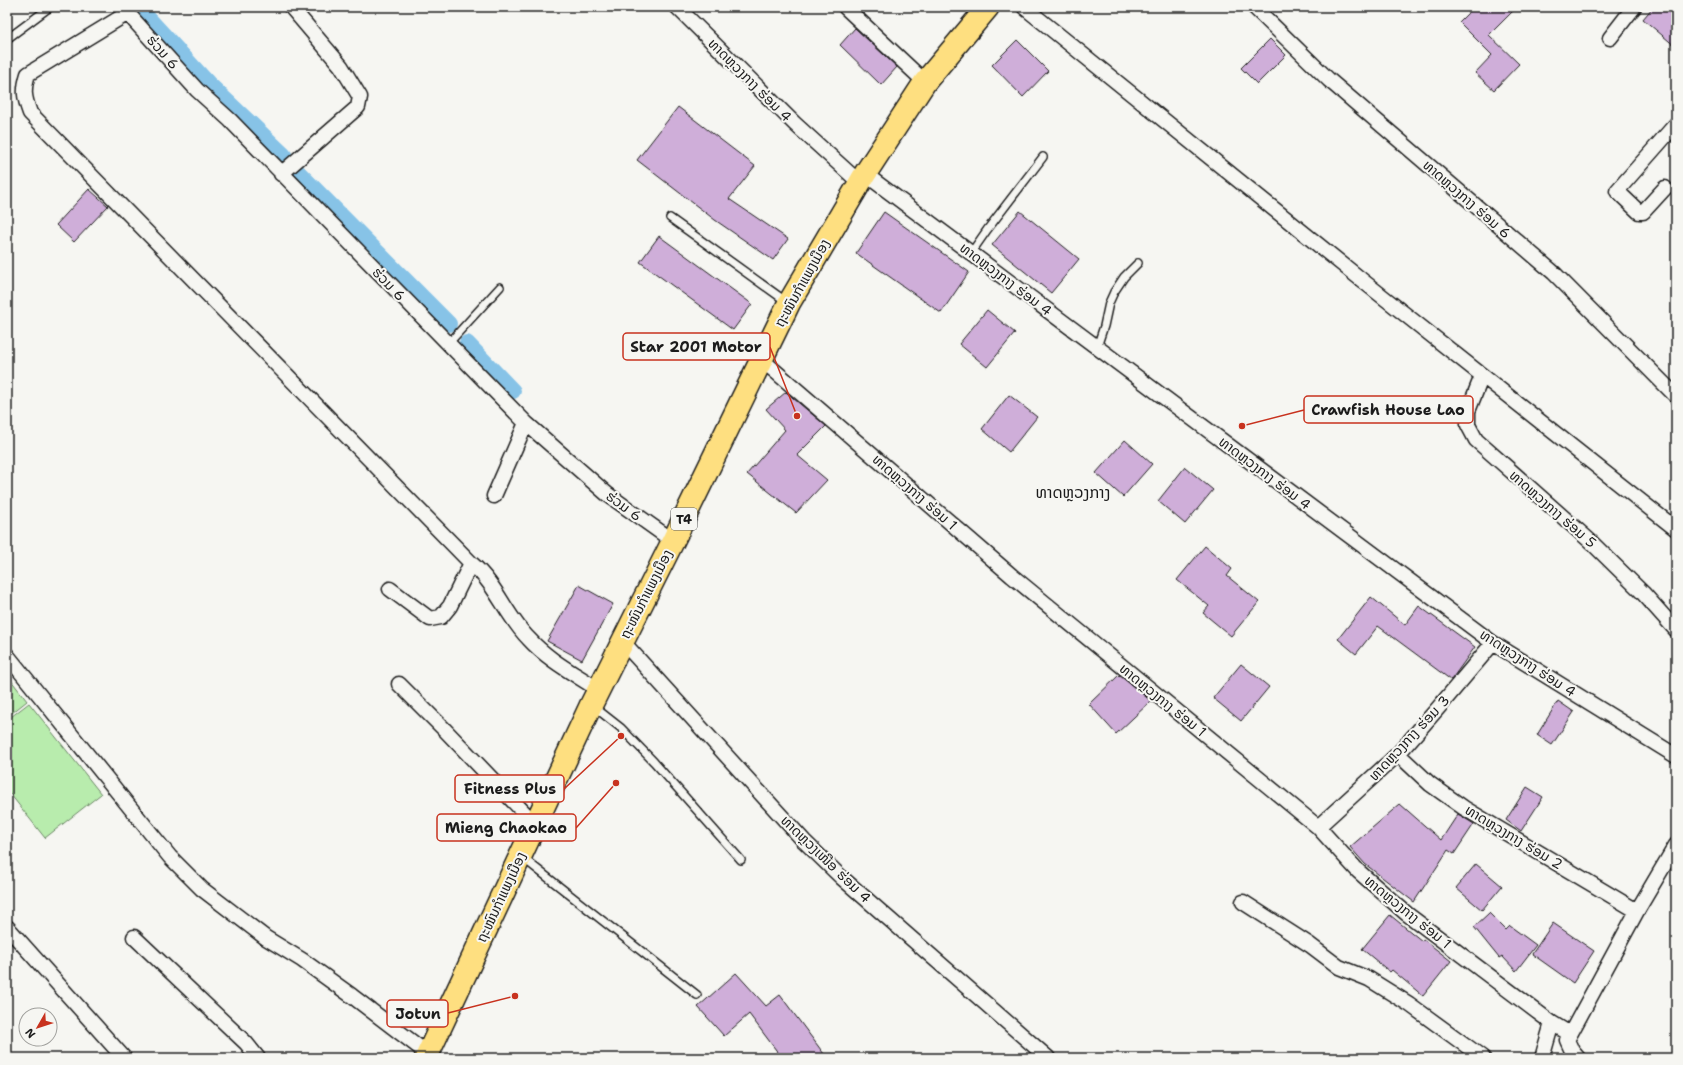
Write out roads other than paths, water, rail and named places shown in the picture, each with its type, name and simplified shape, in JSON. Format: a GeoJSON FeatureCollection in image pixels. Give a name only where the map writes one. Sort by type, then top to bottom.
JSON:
{"type":"FeatureCollection","features":[{"type":"Feature","properties":{"kind":"main road","name":"ຖະໜົນກຳແພງເມືອງ"},"geometry":{"type":"LineString","coordinates":[[427,1056],[622,641],[673,541],[789,303],[863,178],[925,82],[988,7]]}},
{"type":"Feature","properties":{"kind":"street"},"geometry":{"type":"LineString","coordinates":[[281,174],[354,111],[358,107],[360,97],[341,66],[291,7]]}},
{"type":"Feature","properties":{"kind":"street","name":"ທາດຫຼວງກາງ ຮ່ອມ 4"},"geometry":{"type":"LineString","coordinates":[[677,7],[795,124],[863,178],[972,253],[1493,643],[1676,756]]}},
{"type":"Feature","properties":{"kind":"street"},"geometry":{"type":"LineString","coordinates":[[845,7],[925,82]]}},
{"type":"Feature","properties":{"kind":"street"},"geometry":{"type":"LineString","coordinates":[[1024,7],[1482,376],[1676,529]]}},
{"type":"Feature","properties":{"kind":"street","name":"ທາດຫຼວງກາງ ຮ່ອມ 6"},"geometry":{"type":"LineString","coordinates":[[1254,7],[1329,80],[1554,273],[1676,396]]}},
{"type":"Feature","properties":{"kind":"street"},"geometry":{"type":"LineString","coordinates":[[1610,38],[1634,7]]}},
{"type":"Feature","properties":{"kind":"street"},"geometry":{"type":"LineString","coordinates":[[125,10],[28,74],[24,86],[24,99],[30,112],[471,564],[480,571],[492,585],[528,639],[595,698]]}},
{"type":"Feature","properties":{"kind":"street","name":"ຮ່ວມ 6"},"geometry":{"type":"LineString","coordinates":[[125,10],[197,90],[230,120],[281,174],[526,423],[607,494],[673,541]]}},
{"type":"Feature","properties":{"kind":"street"},"geometry":{"type":"LineString","coordinates":[[1665,188],[1643,212],[1638,212],[1617,191],[1676,124]]}},
{"type":"Feature","properties":{"kind":"street","name":"ທາດຫຼວງກາງ ຮ່ອມ 1"},"geometry":{"type":"LineString","coordinates":[[761,360],[1012,576],[1318,827],[1358,872],[1407,914],[1552,1023],[1570,1034]]}},
{"type":"Feature","properties":{"kind":"street","name":"ທາດຫຼວງກາງ ຮ່ອມ 5"},"geometry":{"type":"LineString","coordinates":[[1482,376],[1468,411],[1468,425],[1476,440],[1590,541],[1643,593],[1676,630]]}},
{"type":"Feature","properties":{"kind":"street"},"geometry":{"type":"LineString","coordinates":[[494,496],[526,423]]}},
{"type":"Feature","properties":{"kind":"street"},"geometry":{"type":"LineString","coordinates":[[390,589],[430,619],[441,617],[450,606],[471,564]]}},
{"type":"Feature","properties":{"kind":"street","name":"ທາດຫຼວງເໜືອ ຮ່ອມ 4"},"geometry":{"type":"LineString","coordinates":[[622,641],[809,846],[847,882],[1048,1058]]}},
{"type":"Feature","properties":{"kind":"street","name":"ທາດຫຼວງກາງ ຮ່ອມ 3"},"geometry":{"type":"LineString","coordinates":[[1318,827],[1398,754],[1439,708],[1493,643]]}},
{"type":"Feature","properties":{"kind":"street"},"geometry":{"type":"LineString","coordinates":[[7,656],[170,857],[202,889],[266,938],[302,960],[352,996],[427,1056]]}},
{"type":"Feature","properties":{"kind":"street"},"geometry":{"type":"LineString","coordinates":[[398,684],[445,730],[535,824]]}},
{"type":"Feature","properties":{"kind":"street","name":"ທາດຫຼວງກາງ ຮ່ອມ 2"},"geometry":{"type":"LineString","coordinates":[[1398,754],[1430,784],[1464,808],[1637,911]]}},
{"type":"Feature","properties":{"kind":"street"},"geometry":{"type":"LineString","coordinates":[[1578,1058],[1569,1046],[1567,1040],[1637,911],[1676,845]]}},
{"type":"Feature","properties":{"kind":"street"},"geometry":{"type":"LineString","coordinates":[[1243,902],[1310,945],[1339,967],[1369,979],[1409,1004],[1483,1058]]}},
{"type":"Feature","properties":{"kind":"street"},"geometry":{"type":"LineString","coordinates":[[7,927],[124,1058]]}},
{"type":"Feature","properties":{"kind":"street"},"geometry":{"type":"LineString","coordinates":[[134,936],[246,1043],[258,1058]]}},
{"type":"Feature","properties":{"kind":"street"},"geometry":{"type":"LineString","coordinates":[[1542,1058],[1552,1023]]}},
{"type":"Feature","properties":{"kind":"lane"},"geometry":{"type":"LineString","coordinates":[[7,39],[50,7]]}},
{"type":"Feature","properties":{"kind":"lane"},"geometry":{"type":"LineString","coordinates":[[972,253],[987,230],[1043,157]]}},
{"type":"Feature","properties":{"kind":"lane"},"geometry":{"type":"LineString","coordinates":[[670,218],[789,303]]}},
{"type":"Feature","properties":{"kind":"lane"},"geometry":{"type":"LineString","coordinates":[[1097,347],[1104,326],[1109,303],[1114,292],[1124,277],[1138,263]]}},
{"type":"Feature","properties":{"kind":"lane"},"geometry":{"type":"LineString","coordinates":[[448,344],[500,287]]}},
{"type":"Feature","properties":{"kind":"lane"},"geometry":{"type":"LineString","coordinates":[[595,698],[613,721],[632,739],[741,860]]}},
{"type":"Feature","properties":{"kind":"lane"},"geometry":{"type":"LineString","coordinates":[[520,856],[697,995]]}},
{"type":"Feature","properties":{"kind":"waterway"},"geometry":{"type":"LineString","coordinates":[[138,7],[208,83],[284,155]]}},
{"type":"Feature","properties":{"kind":"waterway"},"geometry":{"type":"LineString","coordinates":[[297,171],[449,324]]}},
{"type":"Feature","properties":{"kind":"waterway"},"geometry":{"type":"LineString","coordinates":[[467,343],[513,391]]}},
{"type":"Feature","properties":{"kind":"place","name":"Star 2001 Motor"},"geometry":{"type":"Point","coordinates":[797,416]}},
{"type":"Feature","properties":{"kind":"place","name":"Crawfish House Lao"},"geometry":{"type":"Point","coordinates":[1242,426]}},
{"type":"Feature","properties":{"kind":"place","name":"Fitness Plus"},"geometry":{"type":"Point","coordinates":[621,736]}},
{"type":"Feature","properties":{"kind":"place","name":"Mieng Chaokao"},"geometry":{"type":"Point","coordinates":[616,783]}},
{"type":"Feature","properties":{"kind":"place","name":"Jotun"},"geometry":{"type":"Point","coordinates":[515,996]}},
{"type":"Feature","properties":{"kind":"district","name":"ທາດຫຼວງກາງ"},"geometry":{"type":"Point","coordinates":[1073,492]}}]}
